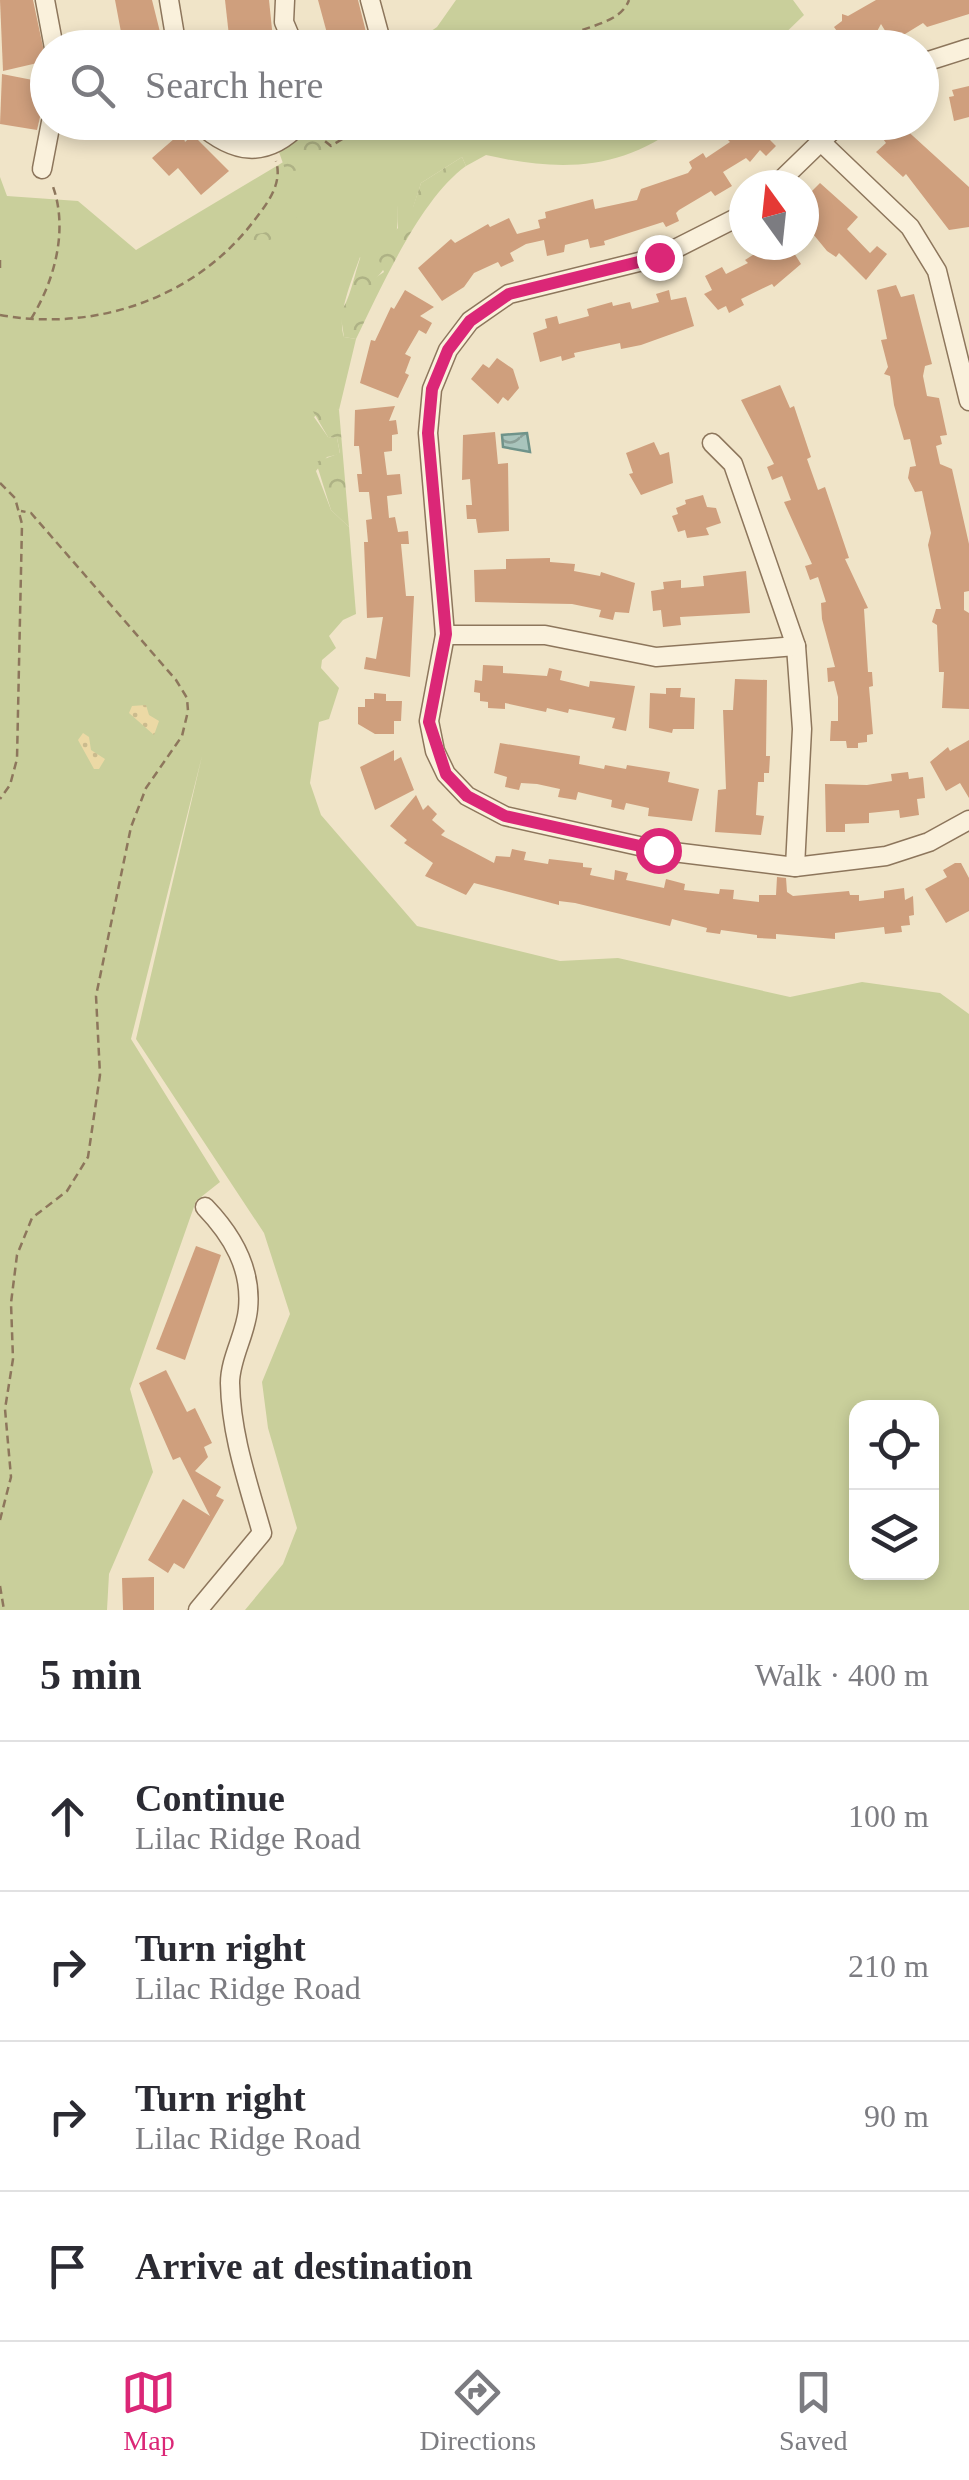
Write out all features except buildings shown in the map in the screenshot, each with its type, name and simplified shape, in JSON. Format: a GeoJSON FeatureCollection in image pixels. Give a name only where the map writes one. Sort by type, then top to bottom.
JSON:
{"type":"FeatureCollection","features":[{"type":"Feature","properties":{"kind":"street"},"geometry":{"type":"LineString","coordinates":[[44,0],[50,30]]}},
{"type":"Feature","properties":{"kind":"street"},"geometry":{"type":"LineString","coordinates":[[170,0],[174,30]]}},
{"type":"Feature","properties":{"kind":"street"},"geometry":{"type":"LineString","coordinates":[[286,0],[284,22],[287,30]]}},
{"type":"Feature","properties":{"kind":"street"},"geometry":{"type":"LineString","coordinates":[[370,0],[378,30]]}},
{"type":"Feature","properties":{"kind":"street"},"geometry":{"type":"LineString","coordinates":[[939,58],[969,48]]}},
{"type":"Feature","properties":{"kind":"street"},"geometry":{"type":"LineString","coordinates":[[42,169],[48,140]]}},
{"type":"Feature","properties":{"kind":"street"},"geometry":{"type":"LineString","coordinates":[[217,140],[246,150],[281,140]]}},
{"type":"Feature","properties":{"kind":"street"},"geometry":{"type":"LineString","coordinates":[[791,170],[820,141],[910,228],[937,271],[969,401]]}},
{"type":"Feature","properties":{"kind":"street"},"geometry":{"type":"LineString","coordinates":[[729,222],[659,257],[509,294],[470,321],[448,350],[432,389],[428,433],[446,634],[429,722],[446,774],[467,796],[505,816],[658,850],[795,866],[886,856],[929,842],[969,820]]}},
{"type":"Feature","properties":{"kind":"street"},"geometry":{"type":"LineString","coordinates":[[712,443],[733,464],[796,646],[802,729],[795,866]]}},
{"type":"Feature","properties":{"kind":"street"},"geometry":{"type":"LineString","coordinates":[[446,634],[545,635],[656,657],[796,646]]}},
{"type":"Feature","properties":{"kind":"street"},"geometry":{"type":"LineString","coordinates":[[198,1610],[230,1566],[262,1533],[234,1432],[230,1378],[248,1309],[244,1268],[231,1234],[205,1207]]}},
{"type":"Feature","properties":{"kind":"path"},"geometry":{"type":"LineString","coordinates":[[574,30],[612,18],[625,10],[629,0]]}},
{"type":"Feature","properties":{"kind":"path"},"geometry":{"type":"LineString","coordinates":[[0,315],[30,320],[80,317],[154,300],[218,261],[244,234],[277,184],[279,172],[268,146]]}},
{"type":"Feature","properties":{"kind":"path"},"geometry":{"type":"LineString","coordinates":[[30,320],[53,273],[58,249],[54,188],[42,169]]}},
{"type":"Feature","properties":{"kind":"path"},"geometry":{"type":"LineString","coordinates":[[0,260],[0,272]]}},
{"type":"Feature","properties":{"kind":"path"},"geometry":{"type":"LineString","coordinates":[[0,483],[21,511],[16,759],[10,786],[0,799]]}},
{"type":"Feature","properties":{"kind":"path"},"geometry":{"type":"LineString","coordinates":[[0,1520],[12,1477],[5,1409],[13,1359],[11,1304],[16,1255],[32,1218],[66,1191],[88,1157],[100,1075],[96,996],[130,827],[146,788],[182,736],[188,711],[187,698],[176,680],[100,587],[31,513],[21,511]]}},
{"type":"Feature","properties":{"kind":"path"},"geometry":{"type":"LineString","coordinates":[[0,1586],[4,1610]]}},
{"type":"Feature","properties":{"kind":"green space"},"geometry":{"type":"Polygon","coordinates":[[[456,0],[793,0],[804,15],[789,30],[433,30],[456,0]]]}},
{"type":"Feature","properties":{"kind":"green space"},"geometry":{"type":"Polygon","coordinates":[[[298,140],[330,140],[328,150],[317,153],[315,168],[286,172],[279,152],[298,140]]]}},
{"type":"Feature","properties":{"kind":"green space"},"geometry":{"type":"Polygon","coordinates":[[[320,140],[658,140],[613,159],[589,163],[540,164],[486,155],[466,166],[462,157],[421,183],[413,208],[397,206],[394,245],[375,279],[360,257],[342,318],[344,337],[356,339],[339,410],[329,406],[314,417],[328,437],[337,438],[340,454],[327,457],[316,471],[331,510],[349,527],[356,614],[343,620],[329,636],[336,648],[322,660],[321,668],[339,688],[329,719],[319,722],[310,783],[321,815],[417,926],[560,961],[618,958],[790,997],[862,982],[940,993],[969,1014],[969,1610],[245,1610],[283,1564],[297,1528],[268,1428],[262,1382],[290,1314],[264,1233],[136,1039],[202,756],[131,1039],[220,1182],[196,1201],[130,1389],[153,1472],[109,1574],[107,1610],[0,1610],[0,177],[7,196],[78,201],[136,250],[320,140]]]}},
{"type":"Feature","properties":{"kind":"green space"},"geometry":{"type":"Polygon","coordinates":[[[462,157],[466,166],[449,181],[418,222],[356,339],[344,337],[340,311],[361,256],[368,256],[375,278],[384,272],[377,256],[398,228],[397,205],[413,207],[421,183],[462,157]]]}},
{"type":"Feature","properties":{"kind":"green space"},"geometry":{"type":"Polygon","coordinates":[[[316,207],[317,216],[258,246],[247,242],[254,234],[278,228],[316,207]]]}},
{"type":"Feature","properties":{"kind":"green space"},"geometry":{"type":"Polygon","coordinates":[[[323,399],[339,410],[349,527],[331,510],[316,462],[340,453],[337,438],[328,437],[311,408],[323,399]]]}},
{"type":"Feature","properties":{"kind":"sand"},"geometry":{"type":"Polygon","coordinates":[[[146,705],[149,715],[159,721],[154,735],[129,713],[132,706],[146,705]]]}},
{"type":"Feature","properties":{"kind":"sand"},"geometry":{"type":"Polygon","coordinates":[[[83,733],[89,737],[91,750],[105,759],[99,769],[94,769],[78,740],[83,733]]]}},
{"type":"Feature","properties":{"kind":"water"},"geometry":{"type":"Polygon","coordinates":[[[527,433],[530,452],[503,447],[502,435],[527,433]]]}},
{"type":"Feature","properties":{"kind":"route"},"geometry":{"type":"LineString","coordinates":[[658,850],[505,816],[467,796],[446,774],[435,751],[429,722],[446,634],[428,433],[432,389],[448,350],[470,321],[509,294],[659,257]]}}]}
